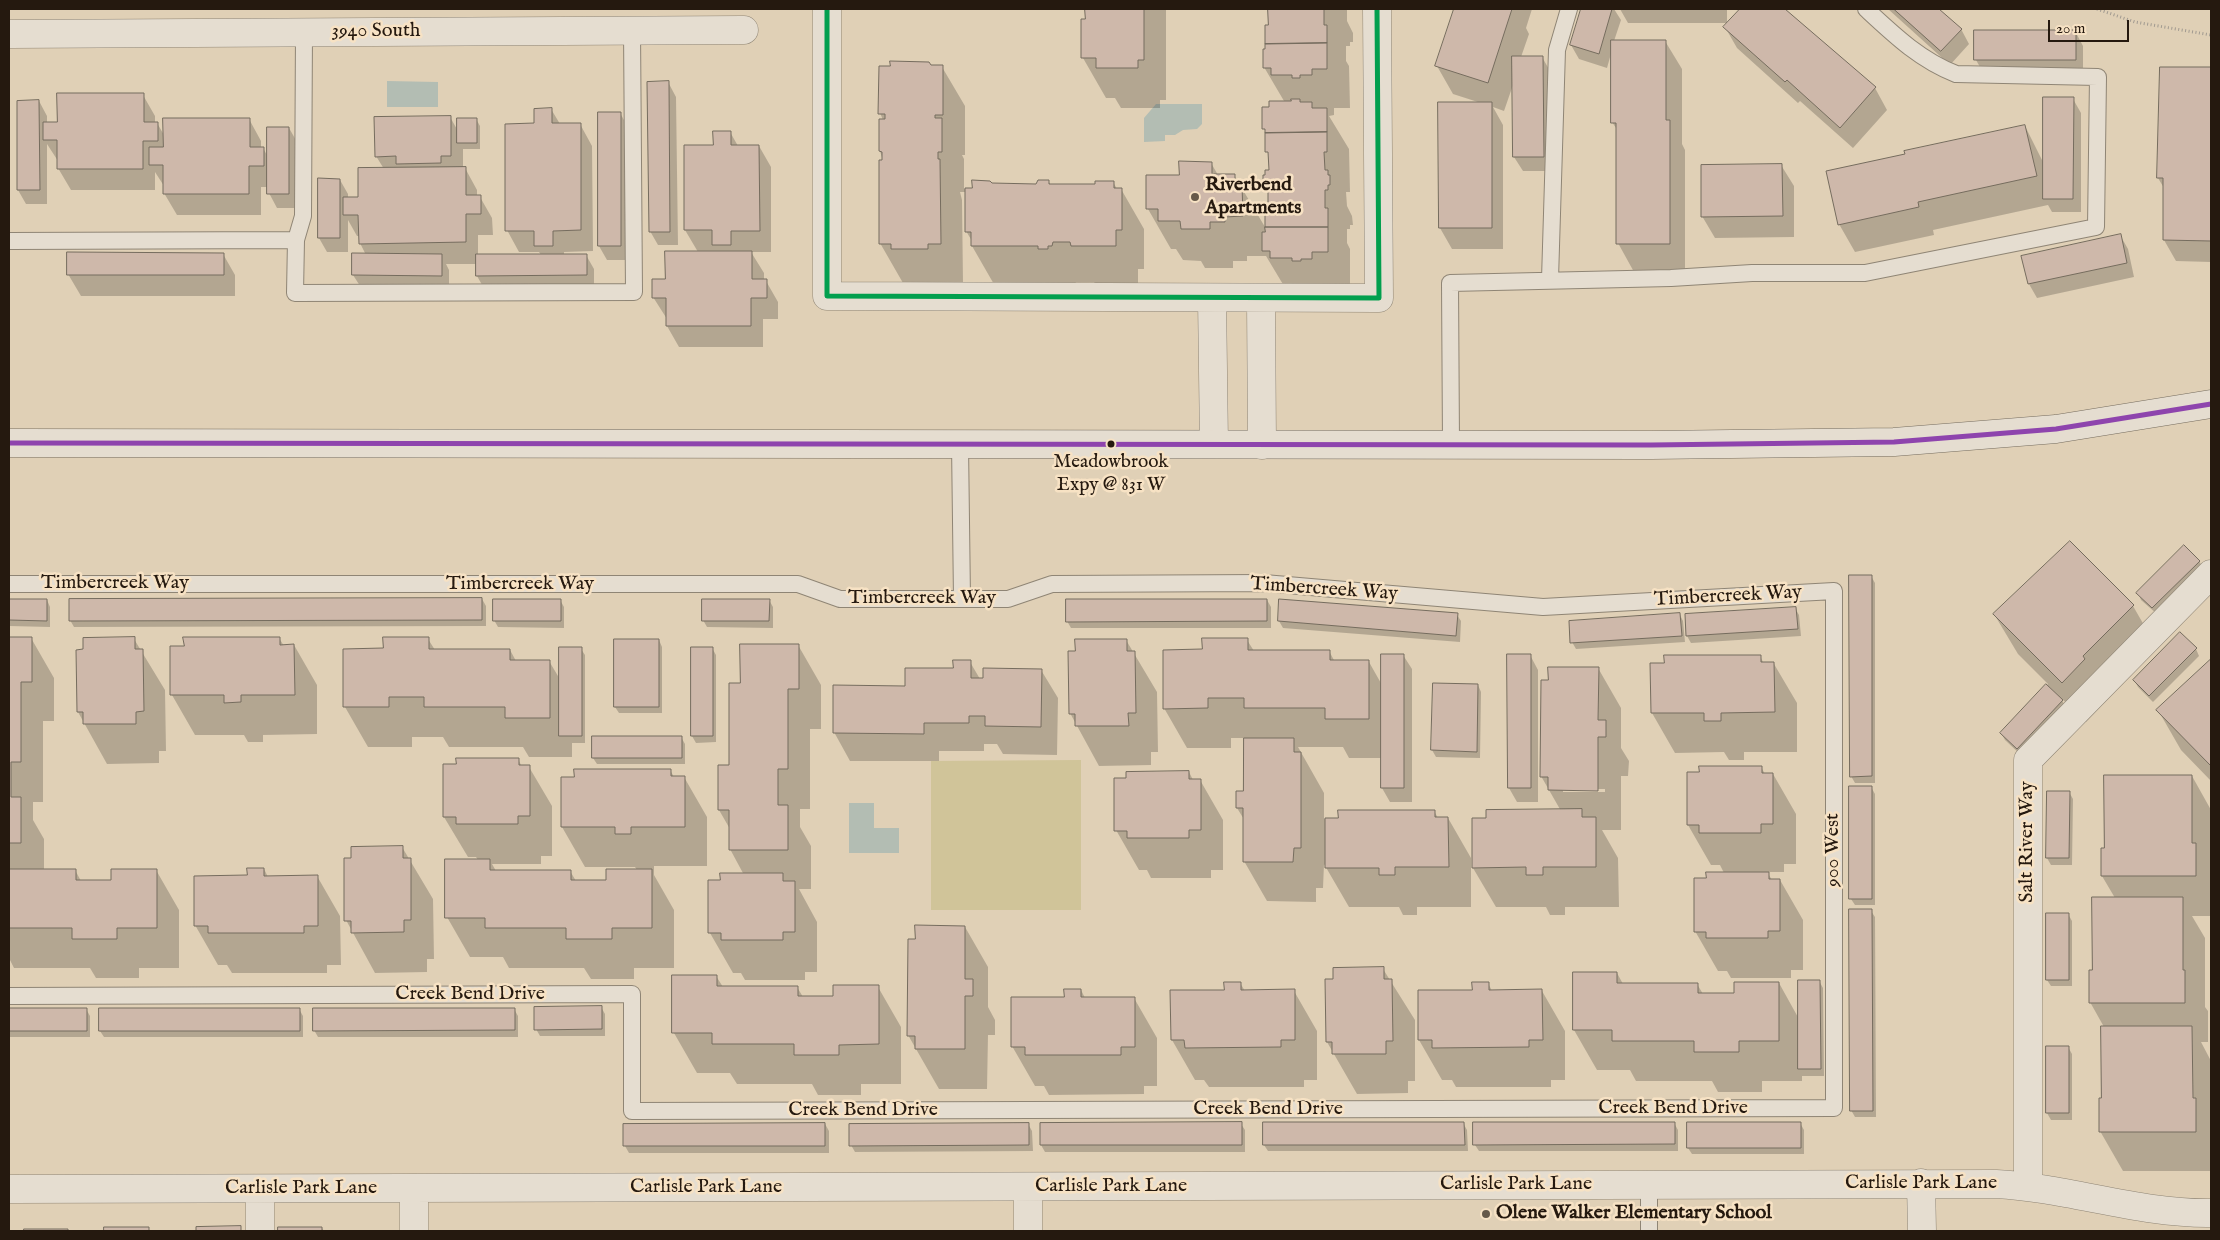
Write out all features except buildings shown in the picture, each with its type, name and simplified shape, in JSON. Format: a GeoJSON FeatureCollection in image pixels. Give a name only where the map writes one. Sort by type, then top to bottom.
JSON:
{"type":"FeatureCollection","features":[{"type":"Feature","properties":{"kind":"street"},"geometry":{"type":"LineString","coordinates":[[827,9],[827,296],[1260,299],[1379,298],[1377,9]]}},
{"type":"Feature","properties":{"kind":"street","name":"3940 South"},"geometry":{"type":"LineString","coordinates":[[9,34],[744,30]]}},
{"type":"Feature","properties":{"kind":"street"},"geometry":{"type":"LineString","coordinates":[[1212,298],[1214,444]]}},
{"type":"Feature","properties":{"kind":"street"},"geometry":{"type":"LineString","coordinates":[[1260,299],[1262,445]]}},
{"type":"Feature","properties":{"kind":"street"},"geometry":{"type":"LineString","coordinates":[[9,443],[1262,445],[1894,442],[2056,429],[2211,404]]}},
{"type":"Feature","properties":{"kind":"street","name":"Salt River Way"},"geometry":{"type":"LineString","coordinates":[[2028,1186],[2028,760],[2211,574]]}},
{"type":"Feature","properties":{"kind":"street"},"geometry":{"type":"LineString","coordinates":[[1921,1183],[1922,1231]]}},
{"type":"Feature","properties":{"kind":"street","name":"Carlisle Park Lane"},"geometry":{"type":"LineString","coordinates":[[9,1189],[1921,1183],[2028,1186],[2180,1213],[2211,1213]]}},
{"type":"Feature","properties":{"kind":"street"},"geometry":{"type":"LineString","coordinates":[[1028,1187],[1028,1231]]}},
{"type":"Feature","properties":{"kind":"street"},"geometry":{"type":"LineString","coordinates":[[260,1189],[260,1231]]}},
{"type":"Feature","properties":{"kind":"street"},"geometry":{"type":"LineString","coordinates":[[414,1189],[414,1231]]}},
{"type":"Feature","properties":{"kind":"lane"},"geometry":{"type":"LineString","coordinates":[[1550,280],[1557,50],[1569,9]]}},
{"type":"Feature","properties":{"kind":"lane"},"geometry":{"type":"LineString","coordinates":[[1451,444],[1450,283],[1671,278],[1752,273],[1865,273],[2096,227],[2098,77],[1956,74],[1940,68],[1914,52],[1866,9]]}},
{"type":"Feature","properties":{"kind":"lane"},"geometry":{"type":"LineString","coordinates":[[304,32],[303,216],[296,240],[295,294],[634,292],[632,30]]}},
{"type":"Feature","properties":{"kind":"lane"},"geometry":{"type":"LineString","coordinates":[[9,241],[296,240]]}},
{"type":"Feature","properties":{"kind":"lane"},"geometry":{"type":"LineString","coordinates":[[960,444],[962,599]]}},
{"type":"Feature","properties":{"kind":"lane","name":"Timbercreek Way"},"geometry":{"type":"LineString","coordinates":[[9,584],[798,584],[840,599],[1008,599],[1052,584],[1264,583],[1543,607],[1834,591]]}},
{"type":"Feature","properties":{"kind":"lane","name":"900 West"},"geometry":{"type":"LineString","coordinates":[[1834,591],[1834,1108]]}},
{"type":"Feature","properties":{"kind":"lane","name":"Creek Bend Drive"},"geometry":{"type":"LineString","coordinates":[[9,996],[632,994],[632,1111],[1834,1108]]}},
{"type":"Feature","properties":{"kind":"lane"},"geometry":{"type":"LineString","coordinates":[[1649,1184],[1649,1231]]}},
{"type":"Feature","properties":{"kind":"path"},"geometry":{"type":"LineString","coordinates":[[2097,9],[2135,22],[2211,35]]}},
{"type":"Feature","properties":{"kind":"shaded area"},"geometry":{"type":"Polygon","coordinates":[[[387,81],[438,82],[438,107],[387,107],[387,81]]]}},
{"type":"Feature","properties":{"kind":"shaded area"},"geometry":{"type":"Polygon","coordinates":[[[1156,104],[1202,104],[1202,124],[1197,129],[1183,130],[1175,135],[1165,135],[1165,141],[1144,142],[1144,118],[1156,104]]]}},
{"type":"Feature","properties":{"kind":"shaded area"},"geometry":{"type":"Polygon","coordinates":[[[1081,760],[1081,910],[931,910],[931,761],[1081,760]]]}},
{"type":"Feature","properties":{"kind":"shaded area"},"geometry":{"type":"Polygon","coordinates":[[[849,803],[874,803],[874,828],[899,828],[899,853],[849,853],[849,803]]]}},
{"type":"Feature","properties":{"kind":"transit line"},"geometry":{"type":"LineString","coordinates":[[827,9],[827,296],[1379,298],[1377,9]]}},
{"type":"Feature","properties":{"kind":"transit line"},"geometry":{"type":"LineString","coordinates":[[9,443],[1651,445],[1894,442],[2056,429],[2211,404]]}},
{"type":"Feature","properties":{"kind":"place","name":"Riverbend Apartments"},"geometry":{"type":"Point","coordinates":[1195,197]}},
{"type":"Feature","properties":{"kind":"place","name":"Meadowbrook Expy @ 831 W"},"geometry":{"type":"Point","coordinates":[1111,444]}},
{"type":"Feature","properties":{"kind":"place","name":"Olene Walker Elementary School"},"geometry":{"type":"Point","coordinates":[1486,1214]}}]}
